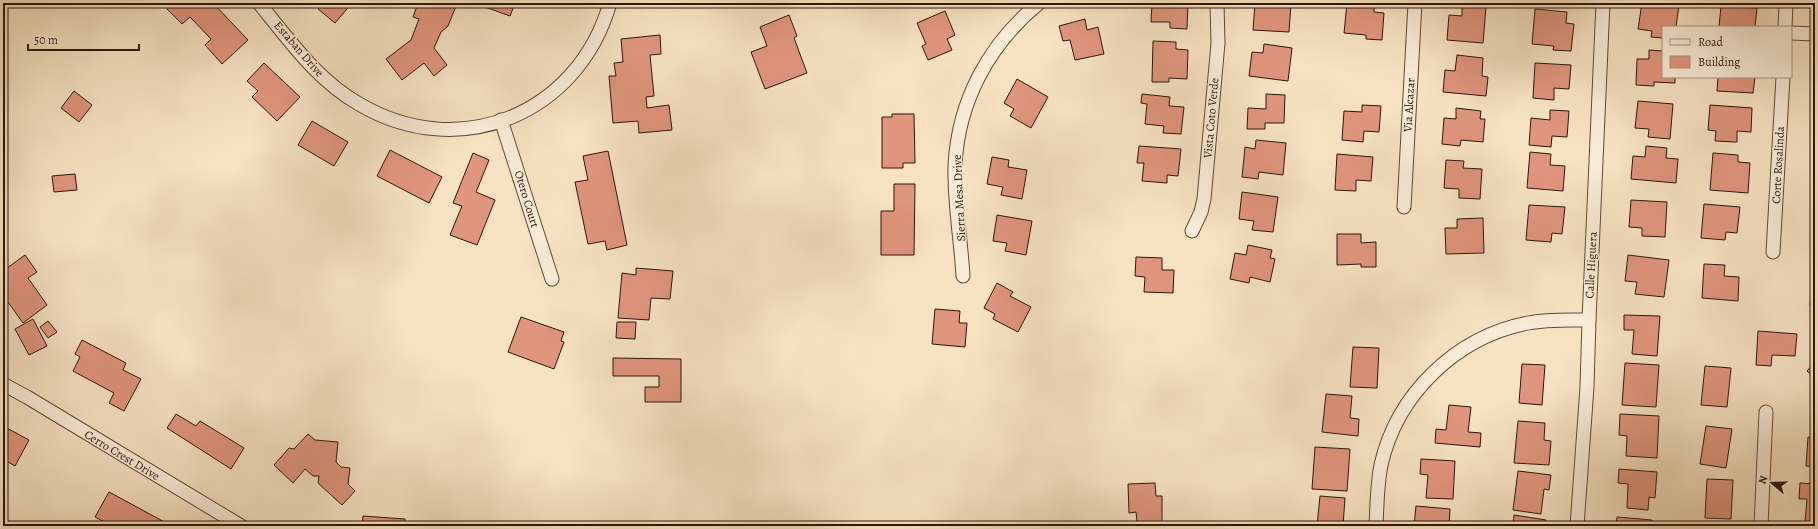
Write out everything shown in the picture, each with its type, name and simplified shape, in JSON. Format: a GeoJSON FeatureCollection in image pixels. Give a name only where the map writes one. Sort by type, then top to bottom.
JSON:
{"type":"FeatureCollection","features":[{"type":"Feature","properties":{"kind":"street","name":"Estaban Drive"},"geometry":{"type":"LineString","coordinates":[[260,3],[323,78],[358,104],[378,114],[412,127],[444,130],[476,127],[501,120],[525,110],[542,100],[571,76],[592,48],[606,17],[610,3]]}},
{"type":"Feature","properties":{"kind":"street","name":"Sierra Mesa Drive"},"geometry":{"type":"LineString","coordinates":[[963,276],[955,168],[962,119],[974,85],[984,66],[1000,42],[1028,12],[1039,3]]}},
{"type":"Feature","properties":{"kind":"street","name":"Vista Coto Verde"},"geometry":{"type":"LineString","coordinates":[[1192,231],[1201,212],[1204,199],[1218,43],[1217,3]]}},
{"type":"Feature","properties":{"kind":"street","name":"Via Alcazar"},"geometry":{"type":"LineString","coordinates":[[1404,208],[1415,3]]}},
{"type":"Feature","properties":{"kind":"street","name":"Calle Higuera"},"geometry":{"type":"LineString","coordinates":[[1577,526],[1587,387],[1603,3]]}},
{"type":"Feature","properties":{"kind":"street"},"geometry":{"type":"LineString","coordinates":[[1785,26],[1786,3]]}},
{"type":"Feature","properties":{"kind":"street"},"geometry":{"type":"LineString","coordinates":[[1792,33],[1815,34]]}},
{"type":"Feature","properties":{"kind":"street","name":"Corte Rosalinda"},"geometry":{"type":"LineString","coordinates":[[1773,252],[1783,78]]}},
{"type":"Feature","properties":{"kind":"street","name":"Otero Court"},"geometry":{"type":"LineString","coordinates":[[501,120],[552,279]]}},
{"type":"Feature","properties":{"kind":"street"},"geometry":{"type":"LineString","coordinates":[[1376,526],[1378,485],[1387,446],[1403,411],[1426,380],[1446,362],[1472,343],[1509,328],[1547,320],[1589,320]]}},
{"type":"Feature","properties":{"kind":"street","name":"Cerro Crest Drive"},"geometry":{"type":"LineString","coordinates":[[3,384],[241,526]]}},
{"type":"Feature","properties":{"kind":"street"},"geometry":{"type":"LineString","coordinates":[[1761,526],[1766,412]]}},
{"type":"Feature","properties":{"kind":"building"},"geometry":{"type":"Polygon","coordinates":[[[171,3],[213,3],[248,40],[222,64],[205,45],[211,39],[190,17],[182,24],[166,8],[171,3]]]}},
{"type":"Feature","properties":{"kind":"building"},"geometry":{"type":"Polygon","coordinates":[[[324,3],[352,3],[335,23],[318,9],[324,3]]]}},
{"type":"Feature","properties":{"kind":"building"},"geometry":{"type":"Polygon","coordinates":[[[418,3],[449,3],[456,6],[448,26],[441,32],[434,48],[447,65],[434,76],[424,63],[402,80],[386,59],[411,40],[419,19],[413,17],[418,3]]]}},
{"type":"Feature","properties":{"kind":"building"},"geometry":{"type":"Polygon","coordinates":[[[483,3],[515,3],[510,16],[482,6],[483,3]]]}},
{"type":"Feature","properties":{"kind":"building"},"geometry":{"type":"Polygon","coordinates":[[[1152,3],[1188,3],[1187,29],[1170,28],[1170,22],[1151,22],[1152,3]]]}},
{"type":"Feature","properties":{"kind":"building"},"geometry":{"type":"Polygon","coordinates":[[[1255,3],[1291,3],[1289,32],[1253,30],[1255,3]]]}},
{"type":"Feature","properties":{"kind":"building"},"geometry":{"type":"Polygon","coordinates":[[[1347,3],[1374,4],[1374,12],[1384,13],[1382,40],[1366,39],[1366,35],[1344,33],[1347,3]]]}},
{"type":"Feature","properties":{"kind":"building"},"geometry":{"type":"Polygon","coordinates":[[[1642,3],[1679,5],[1676,26],[1662,26],[1662,38],[1651,37],[1652,31],[1638,29],[1642,3]]]}},
{"type":"Feature","properties":{"kind":"building"},"geometry":{"type":"Polygon","coordinates":[[[1462,6],[1486,7],[1483,43],[1447,40],[1449,15],[1462,16],[1462,6]]]}},
{"type":"Feature","properties":{"kind":"building"},"geometry":{"type":"Polygon","coordinates":[[[1721,6],[1757,8],[1755,26],[1719,26],[1721,6]]]}},
{"type":"Feature","properties":{"kind":"building"},"geometry":{"type":"Polygon","coordinates":[[[1535,9],[1567,12],[1566,23],[1574,24],[1571,51],[1553,50],[1554,46],[1532,44],[1535,9]]]}},
{"type":"Feature","properties":{"kind":"building"},"geometry":{"type":"Polygon","coordinates":[[[945,11],[955,35],[947,39],[952,50],[928,60],[922,46],[926,44],[917,23],[945,11]]]}},
{"type":"Feature","properties":{"kind":"building"},"geometry":{"type":"Polygon","coordinates":[[[789,15],[797,36],[794,38],[807,73],[765,89],[751,52],[767,46],[760,27],[789,15]]]}},
{"type":"Feature","properties":{"kind":"building"},"geometry":{"type":"Polygon","coordinates":[[[1085,19],[1087,30],[1098,27],[1104,54],[1075,60],[1070,40],[1063,41],[1059,26],[1085,19]]]}},
{"type":"Feature","properties":{"kind":"building"},"geometry":{"type":"Polygon","coordinates":[[[660,35],[661,54],[650,55],[654,96],[646,97],[647,108],[669,105],[672,130],[639,133],[638,121],[613,123],[609,76],[616,76],[614,63],[623,62],[621,39],[660,35]]]}},
{"type":"Feature","properties":{"kind":"building"},"geometry":{"type":"Polygon","coordinates":[[[1153,41],[1176,42],[1176,49],[1188,50],[1187,79],[1169,78],[1169,82],[1152,82],[1153,41]]]}},
{"type":"Feature","properties":{"kind":"building"},"geometry":{"type":"Polygon","coordinates":[[[1264,44],[1292,48],[1288,81],[1249,76],[1252,52],[1263,53],[1264,44]]]}},
{"type":"Feature","properties":{"kind":"building"},"geometry":{"type":"Polygon","coordinates":[[[1649,50],[1662,51],[1662,78],[1675,78],[1675,83],[1654,82],[1654,86],[1636,85],[1637,59],[1649,59],[1649,50]]]}},
{"type":"Feature","properties":{"kind":"building"},"geometry":{"type":"Polygon","coordinates":[[[1457,55],[1483,58],[1482,76],[1488,77],[1486,96],[1443,92],[1445,70],[1455,71],[1457,55]]]}},
{"type":"Feature","properties":{"kind":"building"},"geometry":{"type":"Polygon","coordinates":[[[264,63],[300,97],[277,121],[252,97],[258,91],[247,81],[264,63]]]}},
{"type":"Feature","properties":{"kind":"building"},"geometry":{"type":"Polygon","coordinates":[[[1535,63],[1571,65],[1569,89],[1554,88],[1554,100],[1533,98],[1535,63]]]}},
{"type":"Feature","properties":{"kind":"building"},"geometry":{"type":"Polygon","coordinates":[[[1718,78],[1755,78],[1753,93],[1717,91],[1718,78]]]}},
{"type":"Feature","properties":{"kind":"building"},"geometry":{"type":"Polygon","coordinates":[[[1017,79],[1048,97],[1031,128],[1010,116],[1014,109],[1004,103],[1017,79]]]}},
{"type":"Feature","properties":{"kind":"building"},"geometry":{"type":"Polygon","coordinates":[[[74,91],[92,105],[79,122],[61,108],[74,91]]]}},
{"type":"Feature","properties":{"kind":"building"},"geometry":{"type":"Polygon","coordinates":[[[1142,94],[1170,97],[1169,106],[1184,107],[1181,134],[1163,133],[1164,126],[1145,124],[1147,104],[1141,103],[1142,94]]]}},
{"type":"Feature","properties":{"kind":"building"},"geometry":{"type":"Polygon","coordinates":[[[1266,94],[1285,95],[1284,123],[1265,123],[1265,129],[1247,129],[1248,108],[1266,109],[1266,94]]]}},
{"type":"Feature","properties":{"kind":"building"},"geometry":{"type":"Polygon","coordinates":[[[1638,101],[1673,104],[1670,139],[1648,137],[1649,129],[1635,128],[1638,101]]]}},
{"type":"Feature","properties":{"kind":"building"},"geometry":{"type":"Polygon","coordinates":[[[1362,105],[1381,106],[1379,132],[1364,131],[1363,142],[1342,140],[1344,111],[1362,112],[1362,105]]]}},
{"type":"Feature","properties":{"kind":"building"},"geometry":{"type":"Polygon","coordinates":[[[1710,105],[1752,108],[1751,132],[1737,131],[1737,142],[1715,141],[1716,131],[1708,130],[1710,105]]]}},
{"type":"Feature","properties":{"kind":"building"},"geometry":{"type":"Polygon","coordinates":[[[1456,108],[1481,111],[1480,119],[1485,119],[1483,142],[1461,140],[1460,146],[1442,144],[1444,118],[1456,119],[1456,108]]]}},
{"type":"Feature","properties":{"kind":"building"},"geometry":{"type":"Polygon","coordinates":[[[1550,110],[1569,111],[1567,137],[1552,136],[1551,147],[1529,145],[1531,118],[1550,120],[1550,110]]]}},
{"type":"Feature","properties":{"kind":"building"},"geometry":{"type":"Polygon","coordinates":[[[892,114],[914,114],[915,163],[903,163],[903,168],[882,168],[882,117],[892,117],[892,114]]]}},
{"type":"Feature","properties":{"kind":"building"},"geometry":{"type":"Polygon","coordinates":[[[312,121],[348,142],[334,166],[298,145],[312,121]]]}},
{"type":"Feature","properties":{"kind":"building"},"geometry":{"type":"Polygon","coordinates":[[[1256,140],[1286,143],[1283,175],[1259,172],[1258,179],[1242,177],[1245,147],[1255,149],[1256,140]]]}},
{"type":"Feature","properties":{"kind":"building"},"geometry":{"type":"Polygon","coordinates":[[[1139,146],[1181,149],[1178,176],[1167,175],[1167,183],[1142,181],[1144,163],[1137,163],[1139,146]]]}},
{"type":"Feature","properties":{"kind":"building"},"geometry":{"type":"Polygon","coordinates":[[[1646,146],[1667,148],[1666,158],[1678,159],[1676,183],[1631,179],[1633,156],[1645,157],[1646,146]]]}},
{"type":"Feature","properties":{"kind":"building"},"geometry":{"type":"Polygon","coordinates":[[[390,150],[442,177],[429,203],[377,176],[390,150]]]}},
{"type":"Feature","properties":{"kind":"building"},"geometry":{"type":"Polygon","coordinates":[[[608,151],[627,245],[607,250],[605,241],[588,244],[575,182],[588,180],[583,156],[608,151]]]}},
{"type":"Feature","properties":{"kind":"building"},"geometry":{"type":"Polygon","coordinates":[[[1530,152],[1551,154],[1550,165],[1565,166],[1563,191],[1527,188],[1530,152]]]}},
{"type":"Feature","properties":{"kind":"building"},"geometry":{"type":"Polygon","coordinates":[[[473,153],[489,160],[476,192],[495,200],[477,245],[450,235],[462,206],[453,203],[473,153]]]}},
{"type":"Feature","properties":{"kind":"building"},"geometry":{"type":"Polygon","coordinates":[[[1713,153],[1738,155],[1738,162],[1750,163],[1748,193],[1710,190],[1713,153]]]}},
{"type":"Feature","properties":{"kind":"building"},"geometry":{"type":"Polygon","coordinates":[[[1337,154],[1373,157],[1371,181],[1356,180],[1356,191],[1335,190],[1337,154]]]}},
{"type":"Feature","properties":{"kind":"building"},"geometry":{"type":"Polygon","coordinates":[[[992,157],[1009,160],[1008,167],[1027,170],[1022,199],[1001,195],[1003,187],[987,184],[992,157]]]}},
{"type":"Feature","properties":{"kind":"building"},"geometry":{"type":"Polygon","coordinates":[[[1446,160],[1464,161],[1463,168],[1482,169],[1480,199],[1459,198],[1459,189],[1444,188],[1446,160]]]}},
{"type":"Feature","properties":{"kind":"building"},"geometry":{"type":"Polygon","coordinates":[[[1815,163],[1815,190],[1813,189],[1815,163]]]}},
{"type":"Feature","properties":{"kind":"building"},"geometry":{"type":"Polygon","coordinates":[[[75,174],[77,190],[54,192],[52,176],[75,174]]]}},
{"type":"Feature","properties":{"kind":"building"},"geometry":{"type":"Polygon","coordinates":[[[894,184],[915,184],[914,255],[881,255],[881,211],[894,211],[894,184]]]}},
{"type":"Feature","properties":{"kind":"building"},"geometry":{"type":"Polygon","coordinates":[[[1242,192],[1278,197],[1273,232],[1252,230],[1254,221],[1239,219],[1242,192]]]}},
{"type":"Feature","properties":{"kind":"building"},"geometry":{"type":"Polygon","coordinates":[[[1631,200],[1667,202],[1665,237],[1642,236],[1642,228],[1629,227],[1631,200]]]}},
{"type":"Feature","properties":{"kind":"building"},"geometry":{"type":"Polygon","coordinates":[[[1704,204],[1740,207],[1737,233],[1726,232],[1725,240],[1701,238],[1704,204]]]}},
{"type":"Feature","properties":{"kind":"building"},"geometry":{"type":"Polygon","coordinates":[[[1529,205],[1565,207],[1562,234],[1552,233],[1551,242],[1526,240],[1529,205]]]}},
{"type":"Feature","properties":{"kind":"building"},"geometry":{"type":"Polygon","coordinates":[[[997,215],[1032,221],[1026,255],[1005,251],[1007,243],[993,241],[997,215]]]}},
{"type":"Feature","properties":{"kind":"building"},"geometry":{"type":"Polygon","coordinates":[[[1483,218],[1484,253],[1446,254],[1445,228],[1457,228],[1457,219],[1483,218]]]}},
{"type":"Feature","properties":{"kind":"building"},"geometry":{"type":"Polygon","coordinates":[[[1337,234],[1361,234],[1361,243],[1376,242],[1376,267],[1361,267],[1361,264],[1337,265],[1337,234]]]}},
{"type":"Feature","properties":{"kind":"building"},"geometry":{"type":"Polygon","coordinates":[[[1248,245],[1272,250],[1270,258],[1275,259],[1270,282],[1250,277],[1249,283],[1230,279],[1235,253],[1246,255],[1248,245]]]}},
{"type":"Feature","properties":{"kind":"building"},"geometry":{"type":"Polygon","coordinates":[[[25,255],[37,272],[28,278],[47,305],[23,323],[3,295],[3,271],[25,255]]]}},
{"type":"Feature","properties":{"kind":"building"},"geometry":{"type":"Polygon","coordinates":[[[1628,255],[1669,260],[1664,297],[1635,294],[1637,282],[1625,281],[1628,255]]]}},
{"type":"Feature","properties":{"kind":"building"},"geometry":{"type":"Polygon","coordinates":[[[1136,257],[1162,258],[1162,270],[1174,270],[1173,293],[1144,292],[1145,277],[1135,276],[1136,257]]]}},
{"type":"Feature","properties":{"kind":"building"},"geometry":{"type":"Polygon","coordinates":[[[1704,264],[1725,265],[1724,276],[1739,277],[1738,301],[1702,298],[1704,264]]]}},
{"type":"Feature","properties":{"kind":"building"},"geometry":{"type":"Polygon","coordinates":[[[636,268],[673,271],[670,299],[651,298],[649,320],[618,318],[622,273],[636,275],[636,268]]]}},
{"type":"Feature","properties":{"kind":"building"},"geometry":{"type":"Polygon","coordinates":[[[1813,280],[1815,280],[1815,306],[1810,305],[1813,280]]]}},
{"type":"Feature","properties":{"kind":"building"},"geometry":{"type":"Polygon","coordinates":[[[997,283],[1013,292],[1010,296],[1031,307],[1018,332],[993,319],[995,314],[984,308],[997,283]]]}},
{"type":"Feature","properties":{"kind":"building"},"geometry":{"type":"Polygon","coordinates":[[[935,309],[960,311],[959,323],[967,323],[965,347],[932,344],[935,309]]]}},
{"type":"Feature","properties":{"kind":"building"},"geometry":{"type":"Polygon","coordinates":[[[1624,315],[1660,316],[1657,356],[1632,354],[1634,330],[1624,330],[1624,315]]]}},
{"type":"Feature","properties":{"kind":"building"},"geometry":{"type":"Polygon","coordinates":[[[521,317],[564,332],[561,341],[564,342],[554,369],[508,352],[521,317]]]}},
{"type":"Feature","properties":{"kind":"building"},"geometry":{"type":"Polygon","coordinates":[[[33,319],[47,346],[29,355],[15,329],[33,319]]]}},
{"type":"Feature","properties":{"kind":"building"},"geometry":{"type":"Polygon","coordinates":[[[48,321],[57,332],[48,338],[40,327],[48,321]]]}},
{"type":"Feature","properties":{"kind":"building"},"geometry":{"type":"Polygon","coordinates":[[[617,322],[636,322],[635,339],[616,338],[617,322]]]}},
{"type":"Feature","properties":{"kind":"building"},"geometry":{"type":"Polygon","coordinates":[[[1758,331],[1797,334],[1795,356],[1772,355],[1771,366],[1756,365],[1758,331]]]}},
{"type":"Feature","properties":{"kind":"building"},"geometry":{"type":"Polygon","coordinates":[[[82,340],[126,363],[123,370],[141,379],[124,411],[109,403],[114,393],[73,371],[80,357],[75,354],[82,340]]]}},
{"type":"Feature","properties":{"kind":"building"},"geometry":{"type":"Polygon","coordinates":[[[1353,347],[1379,348],[1377,388],[1350,387],[1353,347]]]}},
{"type":"Feature","properties":{"kind":"building"},"geometry":{"type":"Polygon","coordinates":[[[613,358],[681,359],[681,402],[645,402],[645,387],[659,387],[659,376],[613,376],[613,358]]]}},
{"type":"Feature","properties":{"kind":"building"},"geometry":{"type":"Polygon","coordinates":[[[1815,362],[1815,378],[1807,371],[1815,362]]]}},
{"type":"Feature","properties":{"kind":"building"},"geometry":{"type":"Polygon","coordinates":[[[1625,363],[1659,365],[1656,407],[1622,405],[1625,363]]]}},
{"type":"Feature","properties":{"kind":"building"},"geometry":{"type":"Polygon","coordinates":[[[1522,364],[1545,365],[1542,405],[1519,403],[1522,364]]]}},
{"type":"Feature","properties":{"kind":"building"},"geometry":{"type":"Polygon","coordinates":[[[1705,366],[1731,368],[1727,407],[1701,405],[1705,366]]]}},
{"type":"Feature","properties":{"kind":"building"},"geometry":{"type":"Polygon","coordinates":[[[1326,394],[1352,396],[1350,418],[1359,419],[1358,436],[1322,432],[1326,394]]]}},
{"type":"Feature","properties":{"kind":"building"},"geometry":{"type":"Polygon","coordinates":[[[1449,405],[1471,407],[1468,432],[1481,433],[1480,447],[1435,443],[1436,429],[1446,430],[1449,405]]]}},
{"type":"Feature","properties":{"kind":"building"},"geometry":{"type":"Polygon","coordinates":[[[176,414],[196,426],[200,421],[244,448],[231,469],[167,428],[176,414]]]}},
{"type":"Feature","properties":{"kind":"building"},"geometry":{"type":"Polygon","coordinates":[[[1620,414],[1659,416],[1657,458],[1626,456],[1627,436],[1619,435],[1620,414]]]}},
{"type":"Feature","properties":{"kind":"building"},"geometry":{"type":"Polygon","coordinates":[[[1518,421],[1545,423],[1544,440],[1551,441],[1549,465],[1514,463],[1518,421]]]}},
{"type":"Feature","properties":{"kind":"building"},"geometry":{"type":"Polygon","coordinates":[[[3,426],[29,440],[15,466],[3,459],[3,426]]]}},
{"type":"Feature","properties":{"kind":"building"},"geometry":{"type":"Polygon","coordinates":[[[1706,426],[1732,429],[1726,468],[1700,464],[1706,426]]]}},
{"type":"Feature","properties":{"kind":"building"},"geometry":{"type":"Polygon","coordinates":[[[308,434],[315,440],[338,442],[336,462],[341,467],[350,468],[348,484],[355,491],[342,505],[318,483],[319,476],[313,476],[305,469],[293,483],[274,465],[289,448],[294,449],[308,434]]]}},
{"type":"Feature","properties":{"kind":"building"},"geometry":{"type":"Polygon","coordinates":[[[1808,437],[1815,438],[1815,467],[1806,466],[1808,437]]]}},
{"type":"Feature","properties":{"kind":"building"},"geometry":{"type":"Polygon","coordinates":[[[1315,447],[1350,449],[1347,491],[1312,489],[1315,447]]]}},
{"type":"Feature","properties":{"kind":"building"},"geometry":{"type":"Polygon","coordinates":[[[1421,459],[1455,461],[1453,499],[1426,498],[1428,475],[1420,474],[1421,459]]]}},
{"type":"Feature","properties":{"kind":"building"},"geometry":{"type":"Polygon","coordinates":[[[1619,469],[1657,472],[1655,498],[1649,497],[1648,510],[1627,508],[1628,484],[1618,483],[1619,469]]]}},
{"type":"Feature","properties":{"kind":"building"},"geometry":{"type":"Polygon","coordinates":[[[1518,471],[1551,475],[1549,490],[1544,489],[1541,514],[1513,510],[1518,471]]]}},
{"type":"Feature","properties":{"kind":"building"},"geometry":{"type":"Polygon","coordinates":[[[1707,479],[1733,480],[1731,519],[1705,518],[1707,479]]]}},
{"type":"Feature","properties":{"kind":"building"},"geometry":{"type":"Polygon","coordinates":[[[1155,483],[1156,496],[1162,496],[1162,526],[1117,526],[1117,522],[1137,522],[1136,512],[1129,513],[1128,484],[1155,483]]]}},
{"type":"Feature","properties":{"kind":"building"},"geometry":{"type":"Polygon","coordinates":[[[1800,483],[1815,484],[1815,522],[1805,522],[1807,499],[1799,499],[1800,483]]]}},
{"type":"Feature","properties":{"kind":"building"},"geometry":{"type":"Polygon","coordinates":[[[109,492],[170,525],[112,526],[95,517],[109,492]]]}},
{"type":"Feature","properties":{"kind":"building"},"geometry":{"type":"Polygon","coordinates":[[[1320,496],[1345,498],[1343,526],[1317,526],[1320,496]]]}},
{"type":"Feature","properties":{"kind":"building"},"geometry":{"type":"Polygon","coordinates":[[[1416,506],[1450,509],[1449,526],[1414,526],[1416,506]]]}},
{"type":"Feature","properties":{"kind":"building"},"geometry":{"type":"Polygon","coordinates":[[[1514,515],[1546,520],[1545,526],[1513,526],[1514,515]]]}},
{"type":"Feature","properties":{"kind":"building"},"geometry":{"type":"Polygon","coordinates":[[[363,516],[405,519],[405,526],[362,526],[363,516]]]}},
{"type":"Feature","properties":{"kind":"building"},"geometry":{"type":"Polygon","coordinates":[[[1617,517],[1652,520],[1651,526],[1616,526],[1617,517]]]}},
{"type":"Feature","properties":{"kind":"building"},"geometry":{"type":"Polygon","coordinates":[[[1696,524],[1728,526],[1696,526],[1696,524]]]}}]}
